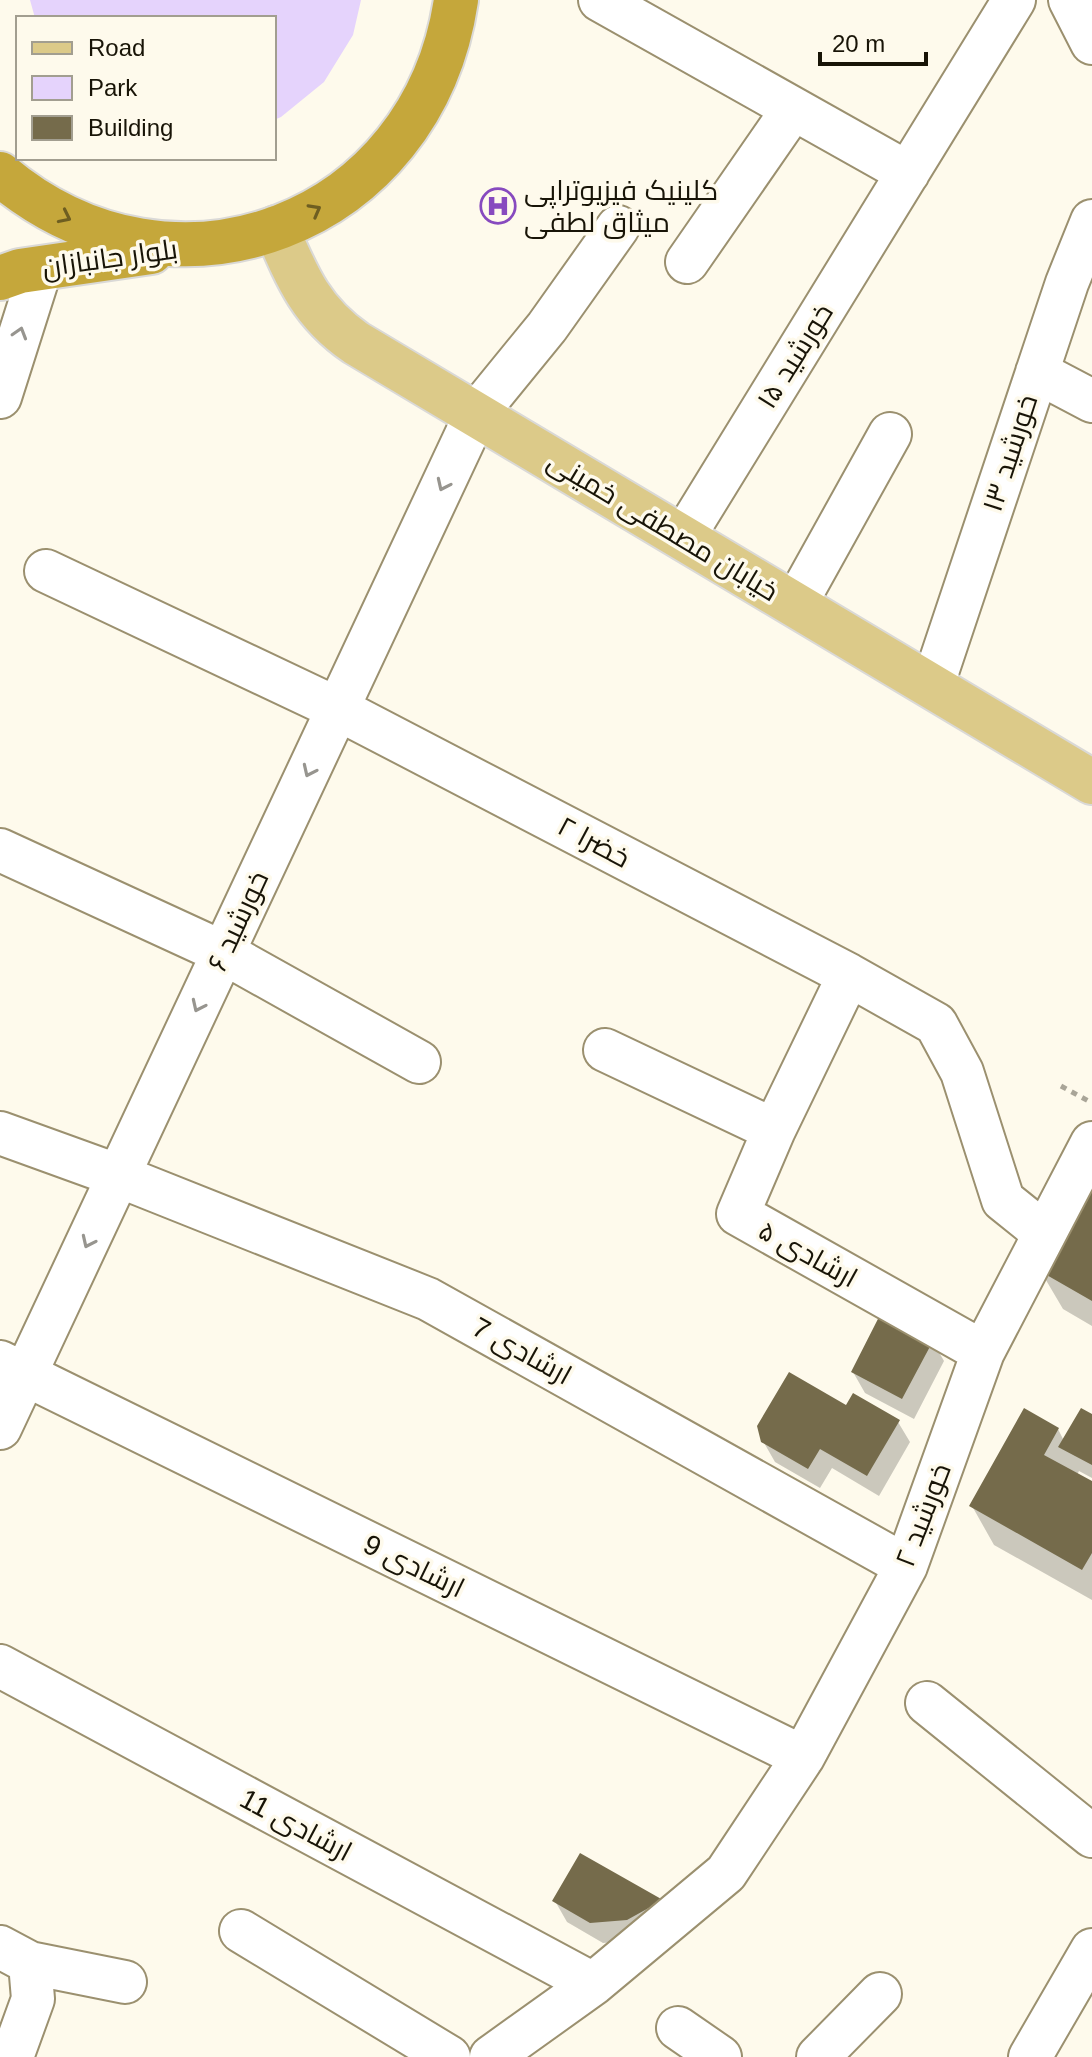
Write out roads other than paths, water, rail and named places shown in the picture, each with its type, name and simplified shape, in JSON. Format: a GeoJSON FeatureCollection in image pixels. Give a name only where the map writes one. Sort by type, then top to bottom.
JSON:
{"type":"FeatureCollection","features":[{"type":"Feature","properties":{"kind":"highway"},"geometry":{"type":"LineString","coordinates":[[0,174],[46,207],[111,235],[166,244],[222,241],[276,228],[302,218],[349,189],[371,171],[407,129],[422,106],[439,68],[456,0]]}},
{"type":"Feature","properties":{"kind":"highway","name":"بلوار جانبازان"},"geometry":{"type":"LineString","coordinates":[[20,273],[222,241]]}},
{"type":"Feature","properties":{"kind":"main road","name":"خیابان مصطفی خمینی"},"geometry":{"type":"LineString","coordinates":[[276,228],[302,286],[334,328],[1092,782]]}},
{"type":"Feature","properties":{"kind":"street"},"geometry":{"type":"LineString","coordinates":[[600,0],[908,173]]}},
{"type":"Feature","properties":{"kind":"street","name":"خورشید ۱۵"},"geometry":{"type":"LineString","coordinates":[[683,538],[1014,0]]}},
{"type":"Feature","properties":{"kind":"street"},"geometry":{"type":"LineString","coordinates":[[1070,0],[1092,43]]}},
{"type":"Feature","properties":{"kind":"street"},"geometry":{"type":"LineString","coordinates":[[687,262],[793,109]]}},
{"type":"Feature","properties":{"kind":"street","name":"خورشید ۱۳"},"geometry":{"type":"LineString","coordinates":[[932,687],[1067,283],[1092,221]]}},
{"type":"Feature","properties":{"kind":"street","name":"خورشید ۶"},"geometry":{"type":"LineString","coordinates":[[0,1428],[13,1368],[119,1176],[476,414],[547,327],[618,227]]}},
{"type":"Feature","properties":{"kind":"street"},"geometry":{"type":"LineString","coordinates":[[0,397],[20,273]]}},
{"type":"Feature","properties":{"kind":"street"},"geometry":{"type":"LineString","coordinates":[[1037,372],[1092,401]]}},
{"type":"Feature","properties":{"kind":"street"},"geometry":{"type":"LineString","coordinates":[[795,605],[890,434]]}},
{"type":"Feature","properties":{"kind":"street","name":"خضرا ۲"},"geometry":{"type":"LineString","coordinates":[[46,571],[338,709],[849,975],[936,1024],[962,1072],[1003,1200],[1044,1233]]}},
{"type":"Feature","properties":{"kind":"street"},"geometry":{"type":"LineString","coordinates":[[0,850],[224,953],[419,1062]]}},
{"type":"Feature","properties":{"kind":"street","name":"ارشادی ۵"},"geometry":{"type":"LineString","coordinates":[[849,975],[774,1130],[738,1214],[983,1352]]}},
{"type":"Feature","properties":{"kind":"street"},"geometry":{"type":"LineString","coordinates":[[605,1050],[774,1130]]}},
{"type":"Feature","properties":{"kind":"street","name":"ارشادی 7"},"geometry":{"type":"LineString","coordinates":[[0,1133],[119,1176],[428,1299],[906,1566]]}},
{"type":"Feature","properties":{"kind":"street","name":"خورشید ۲"},"geometry":{"type":"LineString","coordinates":[[491,2057],[593,1984],[726,1873],[803,1757],[906,1566],[983,1352],[1092,1143]]}},
{"type":"Feature","properties":{"kind":"street","name":"ارشادی 9"},"geometry":{"type":"LineString","coordinates":[[13,1368],[803,1757]]}},
{"type":"Feature","properties":{"kind":"street","name":"ارشادی 11"},"geometry":{"type":"LineString","coordinates":[[0,1666],[593,1984]]}},
{"type":"Feature","properties":{"kind":"street"},"geometry":{"type":"LineString","coordinates":[[927,1703],[1092,1836]]}},
{"type":"Feature","properties":{"kind":"street"},"geometry":{"type":"LineString","coordinates":[[241,1931],[449,2057]]}},
{"type":"Feature","properties":{"kind":"street"},"geometry":{"type":"LineString","coordinates":[[1030,2057],[1092,1950]]}},
{"type":"Feature","properties":{"kind":"street"},"geometry":{"type":"LineString","coordinates":[[15,1955],[125,1982]]}},
{"type":"Feature","properties":{"kind":"street"},"geometry":{"type":"LineString","coordinates":[[12,2057],[33,1999],[15,1955]]}},
{"type":"Feature","properties":{"kind":"street"},"geometry":{"type":"LineString","coordinates":[[818,2057],[880,1994]]}},
{"type":"Feature","properties":{"kind":"street"},"geometry":{"type":"LineString","coordinates":[[678,2028],[720,2057]]}},
{"type":"Feature","properties":{"kind":"place","name":"کلینیک فیزیوتراپی میثاق لطفی"},"geometry":{"type":"Point","coordinates":[498,206]}}]}
